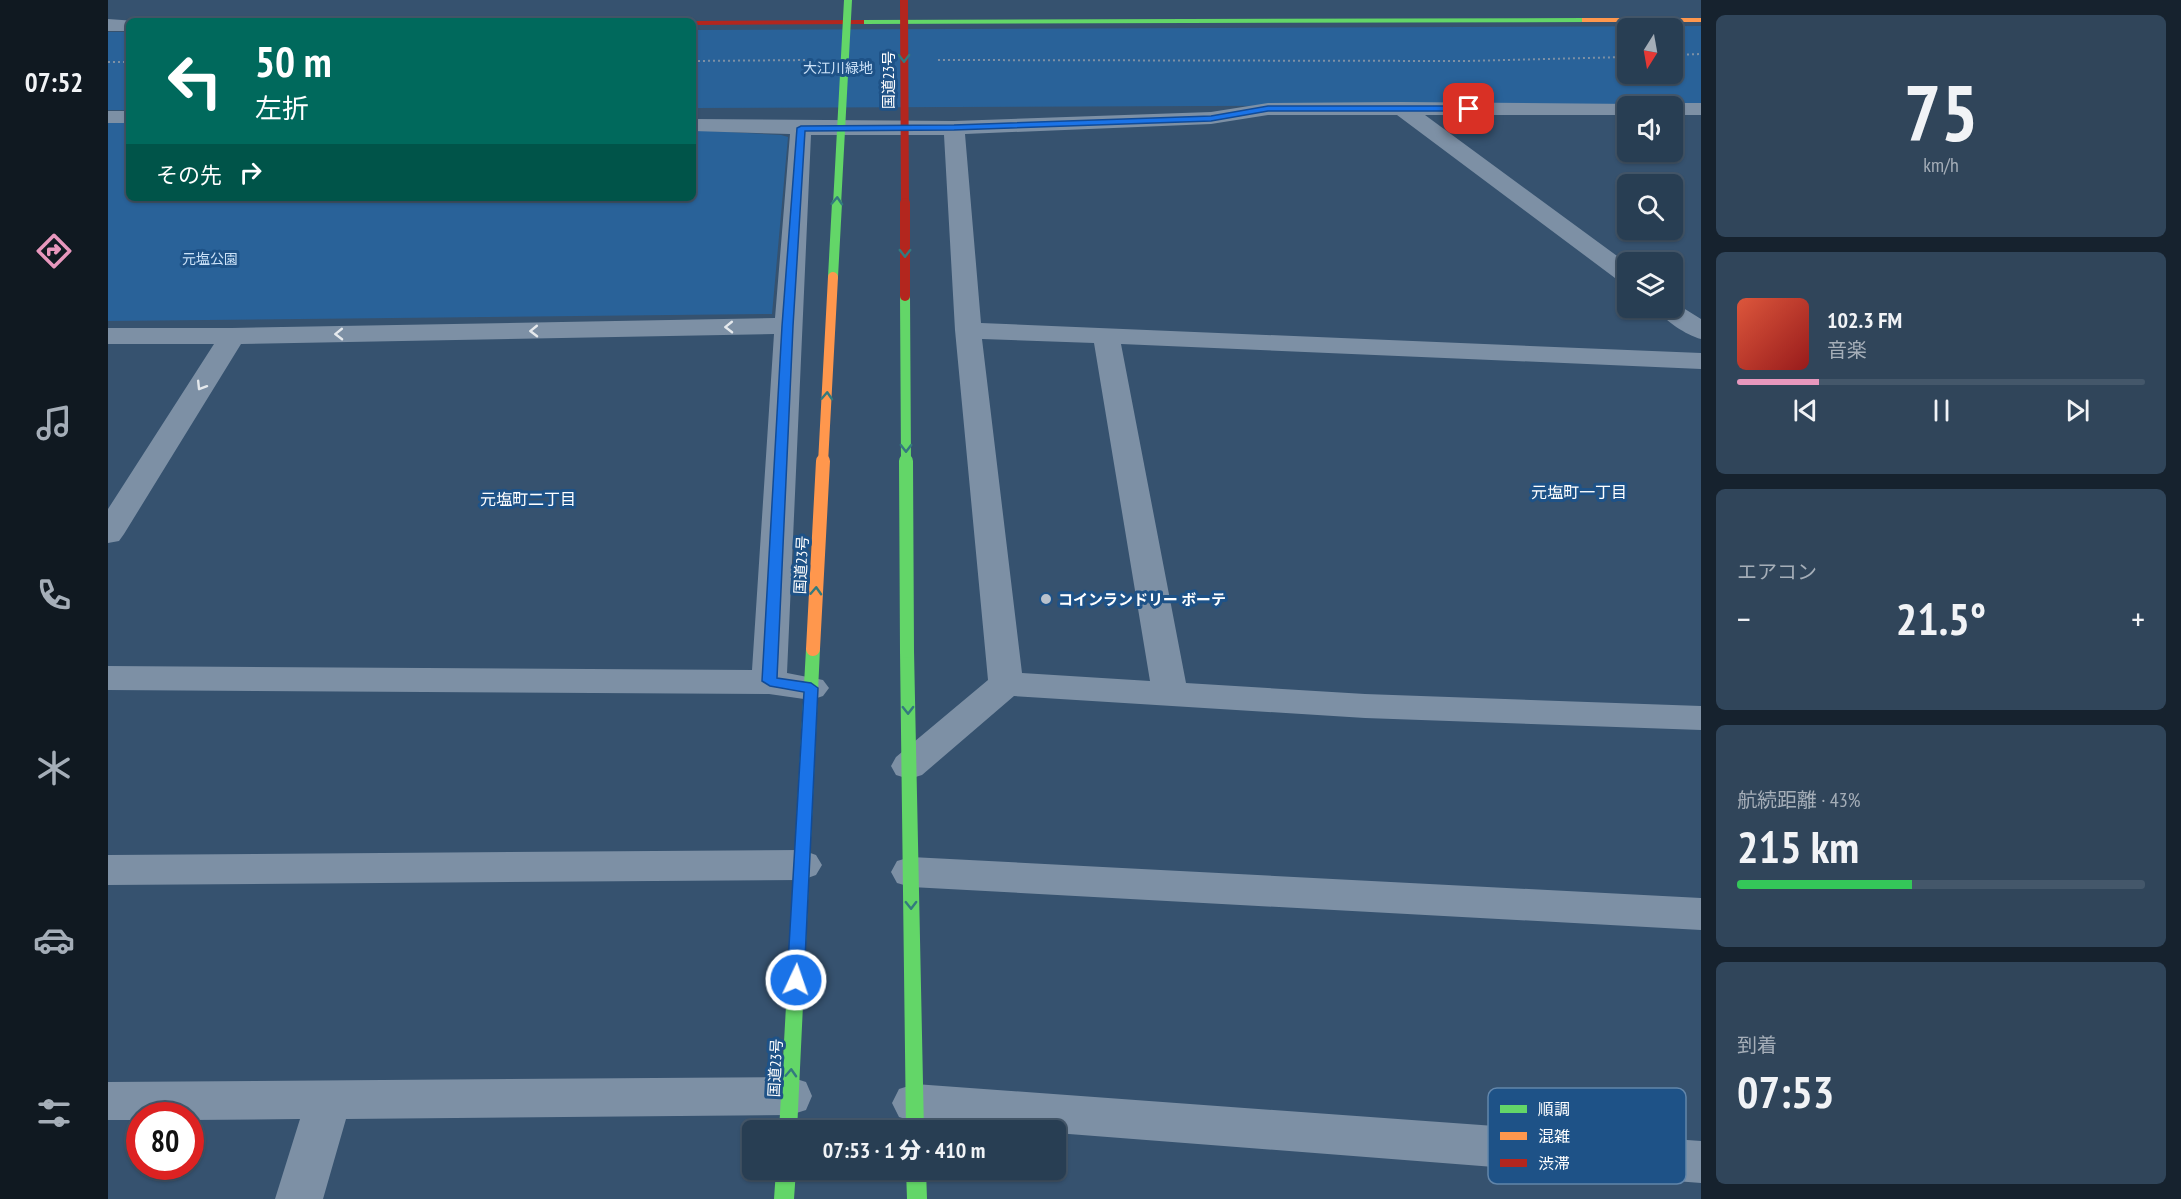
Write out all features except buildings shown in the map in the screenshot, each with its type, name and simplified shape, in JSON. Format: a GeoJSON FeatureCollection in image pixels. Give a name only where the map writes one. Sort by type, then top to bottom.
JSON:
{"type":"FeatureCollection","features":[{"type":"Feature","properties":{"kind":"main road","name":"国道23号"},"geometry":{"type":"LineString","coordinates":[[789,1114],[848,0]]}},
{"type":"Feature","properties":{"kind":"main road","name":"国道23号"},"geometry":{"type":"LineString","coordinates":[[904,0],[907,651],[915,1117]]}},
{"type":"Feature","properties":{"kind":"main road"},"geometry":{"type":"LineString","coordinates":[[696,22],[1701,20]]}},
{"type":"Feature","properties":{"kind":"main road"},"geometry":{"type":"LineString","coordinates":[[784,1199],[785,1180]]}},
{"type":"Feature","properties":{"kind":"main road"},"geometry":{"type":"LineString","coordinates":[[916,1180],[917,1199]]}},
{"type":"Feature","properties":{"kind":"street"},"geometry":{"type":"LineString","coordinates":[[108,25],[126,25]]}},
{"type":"Feature","properties":{"kind":"street"},"geometry":{"type":"LineString","coordinates":[[1401,108],[1617,268]]}},
{"type":"Feature","properties":{"kind":"street"},"geometry":{"type":"LineString","coordinates":[[696,125],[954,128],[1211,118],[1268,109],[1617,109]]}},
{"type":"Feature","properties":{"kind":"street"},"geometry":{"type":"LineString","coordinates":[[1683,109],[1701,109]]}},
{"type":"Feature","properties":{"kind":"street"},"geometry":{"type":"LineString","coordinates":[[108,117],[126,117]]}},
{"type":"Feature","properties":{"kind":"street"},"geometry":{"type":"LineString","coordinates":[[770,681],[788,326],[801,128]]}},
{"type":"Feature","properties":{"kind":"street"},"geometry":{"type":"LineString","coordinates":[[954,128],[968,330],[1006,684]]}},
{"type":"Feature","properties":{"kind":"street"},"geometry":{"type":"LineString","coordinates":[[1683,318],[1701,331]]}},
{"type":"Feature","properties":{"kind":"street"},"geometry":{"type":"LineString","coordinates":[[108,336],[232,336],[788,326]]}},
{"type":"Feature","properties":{"kind":"street"},"geometry":{"type":"LineString","coordinates":[[968,330],[1701,362]]}},
{"type":"Feature","properties":{"kind":"street"},"geometry":{"type":"LineString","coordinates":[[1106,335],[1170,694]]}},
{"type":"Feature","properties":{"kind":"street"},"geometry":{"type":"LineString","coordinates":[[108,534],[232,336]]}},
{"type":"Feature","properties":{"kind":"street"},"geometry":{"type":"LineString","coordinates":[[108,678],[770,681],[811,688]]}},
{"type":"Feature","properties":{"kind":"street"},"geometry":{"type":"LineString","coordinates":[[909,766],[1006,684],[1365,706],[1701,718]]}},
{"type":"Feature","properties":{"kind":"street"},"geometry":{"type":"LineString","coordinates":[[108,870],[802,865]]}},
{"type":"Feature","properties":{"kind":"street"},"geometry":{"type":"LineString","coordinates":[[911,872],[1701,915]]}},
{"type":"Feature","properties":{"kind":"street"},"geometry":{"type":"LineString","coordinates":[[108,1101],[329,1099],[789,1114]]}},
{"type":"Feature","properties":{"kind":"street"},"geometry":{"type":"LineString","coordinates":[[299,1199],[329,1099]]}},
{"type":"Feature","properties":{"kind":"street"},"geometry":{"type":"LineString","coordinates":[[915,1117],[1488,1150]]}},
{"type":"Feature","properties":{"kind":"street"},"geometry":{"type":"LineString","coordinates":[[1686,1161],[1701,1162]]}},
{"type":"Feature","properties":{"kind":"path"},"geometry":{"type":"LineString","coordinates":[[1683,55],[1701,54]]}},
{"type":"Feature","properties":{"kind":"path"},"geometry":{"type":"LineString","coordinates":[[931,60],[1466,61],[1617,57]]}},
{"type":"Feature","properties":{"kind":"path"},"geometry":{"type":"LineString","coordinates":[[696,61],[812,60]]}},
{"type":"Feature","properties":{"kind":"path"},"geometry":{"type":"LineString","coordinates":[[108,62],[126,62]]}},
{"type":"Feature","properties":{"kind":"green space","name":"大江川緑地"},"geometry":{"type":"Polygon","coordinates":[[[1617,26],[1617,84],[1683,84],[1683,26],[1701,26],[1701,104],[1683,104],[1683,96],[1617,96],[1617,104],[696,108],[696,30],[1617,26]]]}},
{"type":"Feature","properties":{"kind":"green space"},"geometry":{"type":"Polygon","coordinates":[[[108,32],[126,32],[126,110],[108,110],[108,32]]]}},
{"type":"Feature","properties":{"kind":"green space","name":"元塩公園"},"geometry":{"type":"Polygon","coordinates":[[[108,120],[126,120],[126,201],[696,201],[696,130],[788,137],[772,314],[108,321],[108,120]]]}},
{"type":"Feature","properties":{"kind":"traffic: fast"},"geometry":{"type":"LineString","coordinates":[[833,277],[848,0]]}},
{"type":"Feature","properties":{"kind":"traffic: fast"},"geometry":{"type":"LineString","coordinates":[[861,22],[1585,20]]}},
{"type":"Feature","properties":{"kind":"traffic: fast"},"geometry":{"type":"LineString","coordinates":[[905,296],[907,651]]}},
{"type":"Feature","properties":{"kind":"traffic: fast"},"geometry":{"type":"LineString","coordinates":[[789,1120],[813,649]]}},
{"type":"Feature","properties":{"kind":"traffic: fast"},"geometry":{"type":"LineString","coordinates":[[907,651],[915,1120]]}},
{"type":"Feature","properties":{"kind":"traffic: fast"},"geometry":{"type":"LineString","coordinates":[[784,1199],[785,1180]]}},
{"type":"Feature","properties":{"kind":"traffic: fast"},"geometry":{"type":"LineString","coordinates":[[916,1180],[917,1199]]}},
{"type":"Feature","properties":{"kind":"traffic: slow"},"geometry":{"type":"LineString","coordinates":[[1585,20],[1701,20]]}},
{"type":"Feature","properties":{"kind":"traffic: slow"},"geometry":{"type":"LineString","coordinates":[[813,649],[833,277]]}},
{"type":"Feature","properties":{"kind":"traffic: jam"},"geometry":{"type":"LineString","coordinates":[[904,0],[905,296]]}},
{"type":"Feature","properties":{"kind":"traffic: jam"},"geometry":{"type":"LineString","coordinates":[[696,23],[861,22]]}},
{"type":"Feature","properties":{"kind":"place","name":"コインランドリー ボーテ"},"geometry":{"type":"Point","coordinates":[1046,599]}},
{"type":"Feature","properties":{"kind":"district","name":"元塩町一丁目"},"geometry":{"type":"Point","coordinates":[1579,492]}},
{"type":"Feature","properties":{"kind":"district","name":"元塩町二丁目"},"geometry":{"type":"Point","coordinates":[528,499]}},
{"type":"Feature","properties":{"kind":"route"},"geometry":{"type":"LineString","coordinates":[[796,980],[811,688],[770,681],[788,326],[801,128],[954,128],[1211,118],[1268,109],[1469,109]]}}]}
